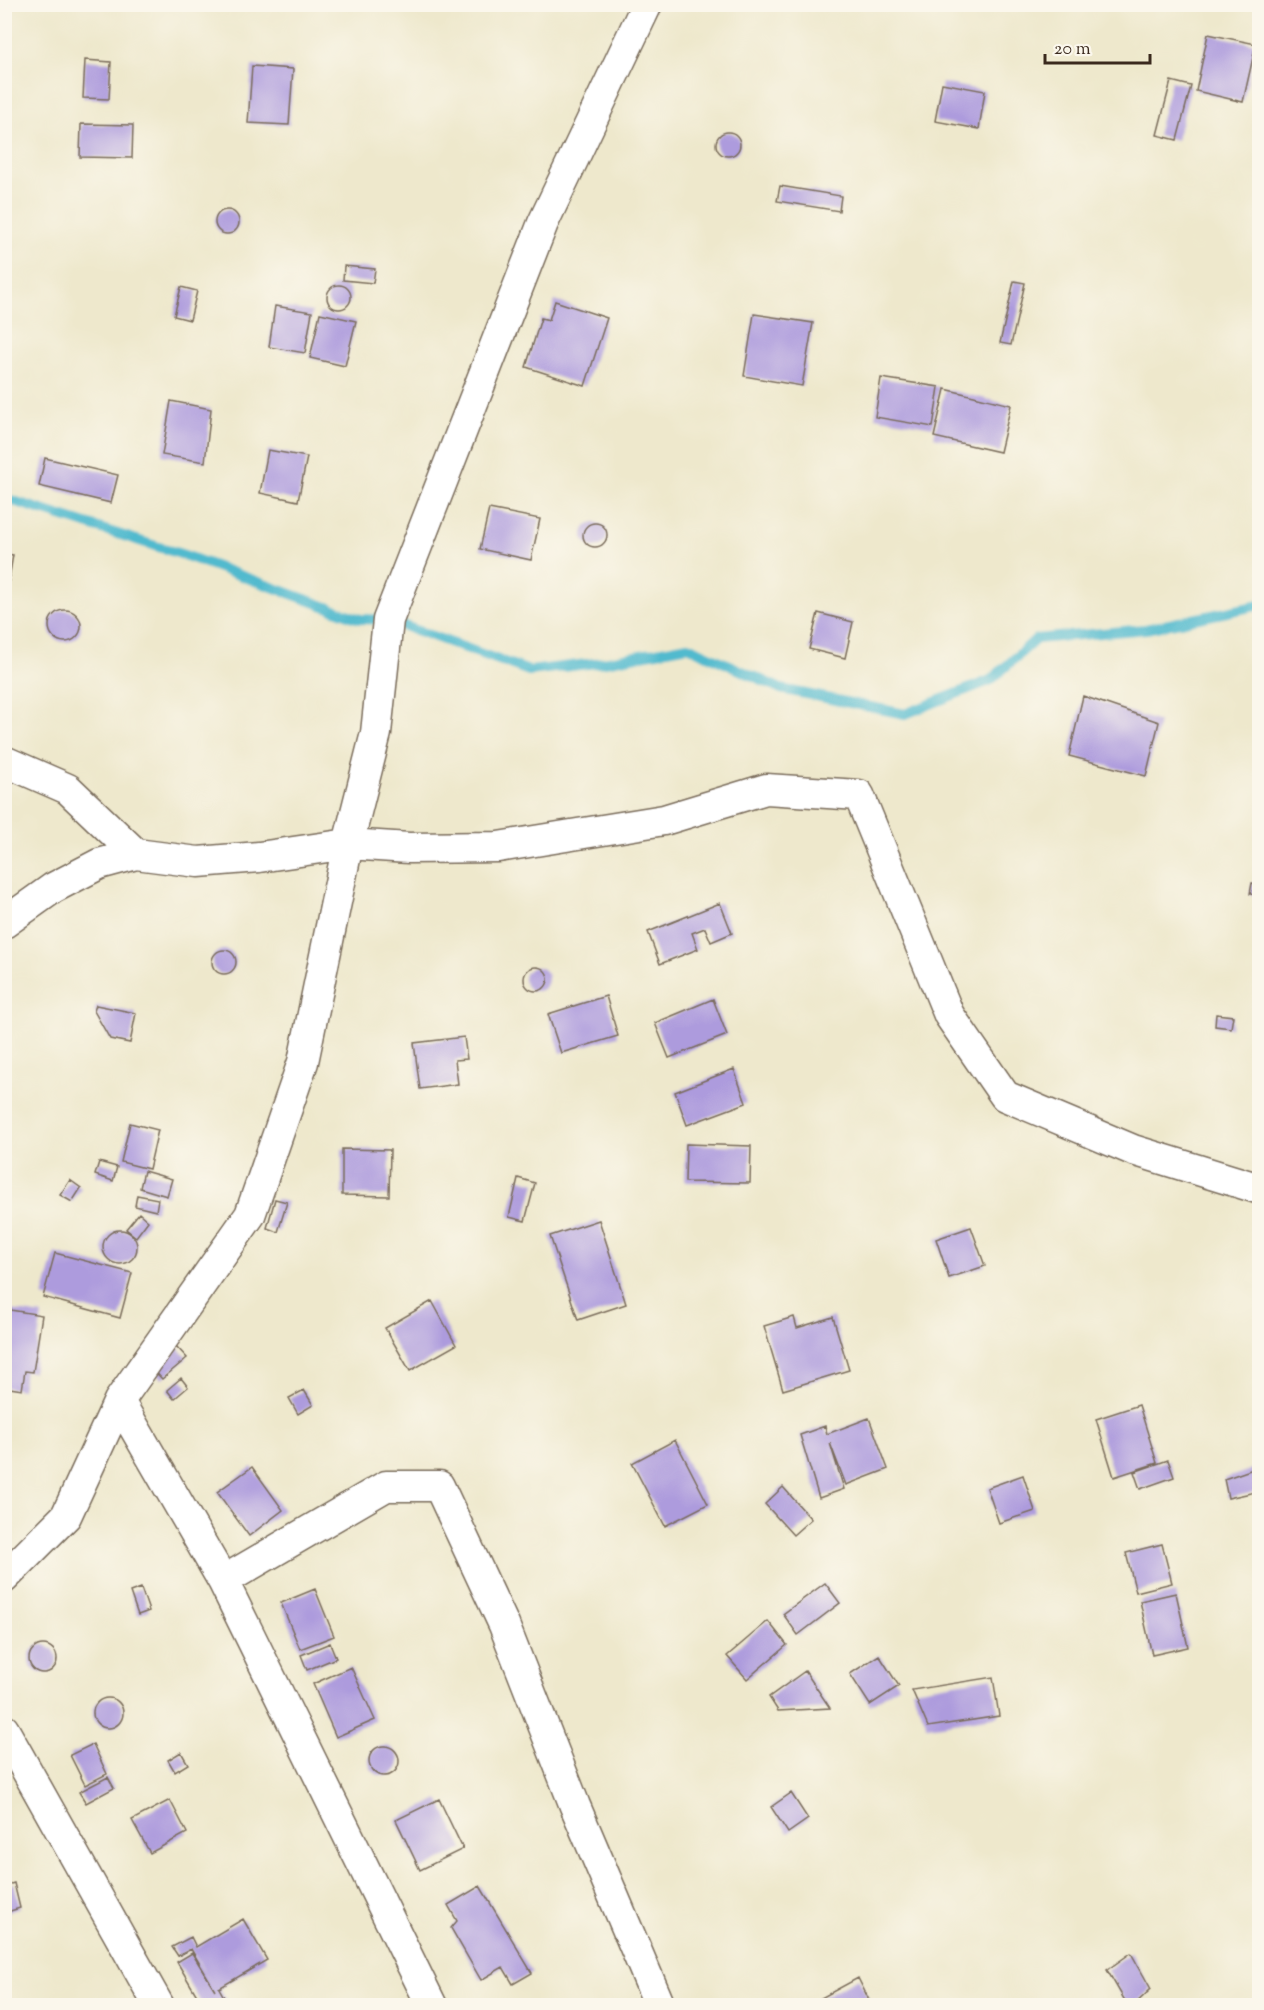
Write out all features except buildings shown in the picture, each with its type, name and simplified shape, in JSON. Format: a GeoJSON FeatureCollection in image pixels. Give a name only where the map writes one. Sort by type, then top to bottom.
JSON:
{"type":"FeatureCollection","features":[{"type":"Feature","properties":{"kind":"street"},"geometry":{"type":"LineString","coordinates":[[4,1578],[66,1516],[119,1401],[250,1215],[303,1062],[348,844],[375,733],[388,620],[543,223],[647,4]]}},
{"type":"Feature","properties":{"kind":"street"},"geometry":{"type":"LineString","coordinates":[[4,761],[23,767],[68,789],[136,854]]}},
{"type":"Feature","properties":{"kind":"street"},"geometry":{"type":"LineString","coordinates":[[4,923],[63,883],[99,864],[136,854],[198,862],[259,857],[348,844],[409,848],[498,847],[664,820],[766,789],[860,795],[949,1015],[1005,1096],[1133,1150],[1260,1189]]}},
{"type":"Feature","properties":{"kind":"street"},"geometry":{"type":"LineString","coordinates":[[119,1401],[223,1581],[432,2006]]}},
{"type":"Feature","properties":{"kind":"street"},"geometry":{"type":"LineString","coordinates":[[223,1581],[386,1486],[439,1486],[504,1625],[575,1806],[660,2006]]}},
{"type":"Feature","properties":{"kind":"street"},"geometry":{"type":"LineString","coordinates":[[4,1730],[159,2006]]}},
{"type":"Feature","properties":{"kind":"waterway"},"geometry":{"type":"LineString","coordinates":[[4,498],[184,555],[360,619],[388,620],[529,671],[604,662],[688,646],[781,689],[905,714],[991,680],[1036,639],[1146,629],[1260,605]]}}]}
